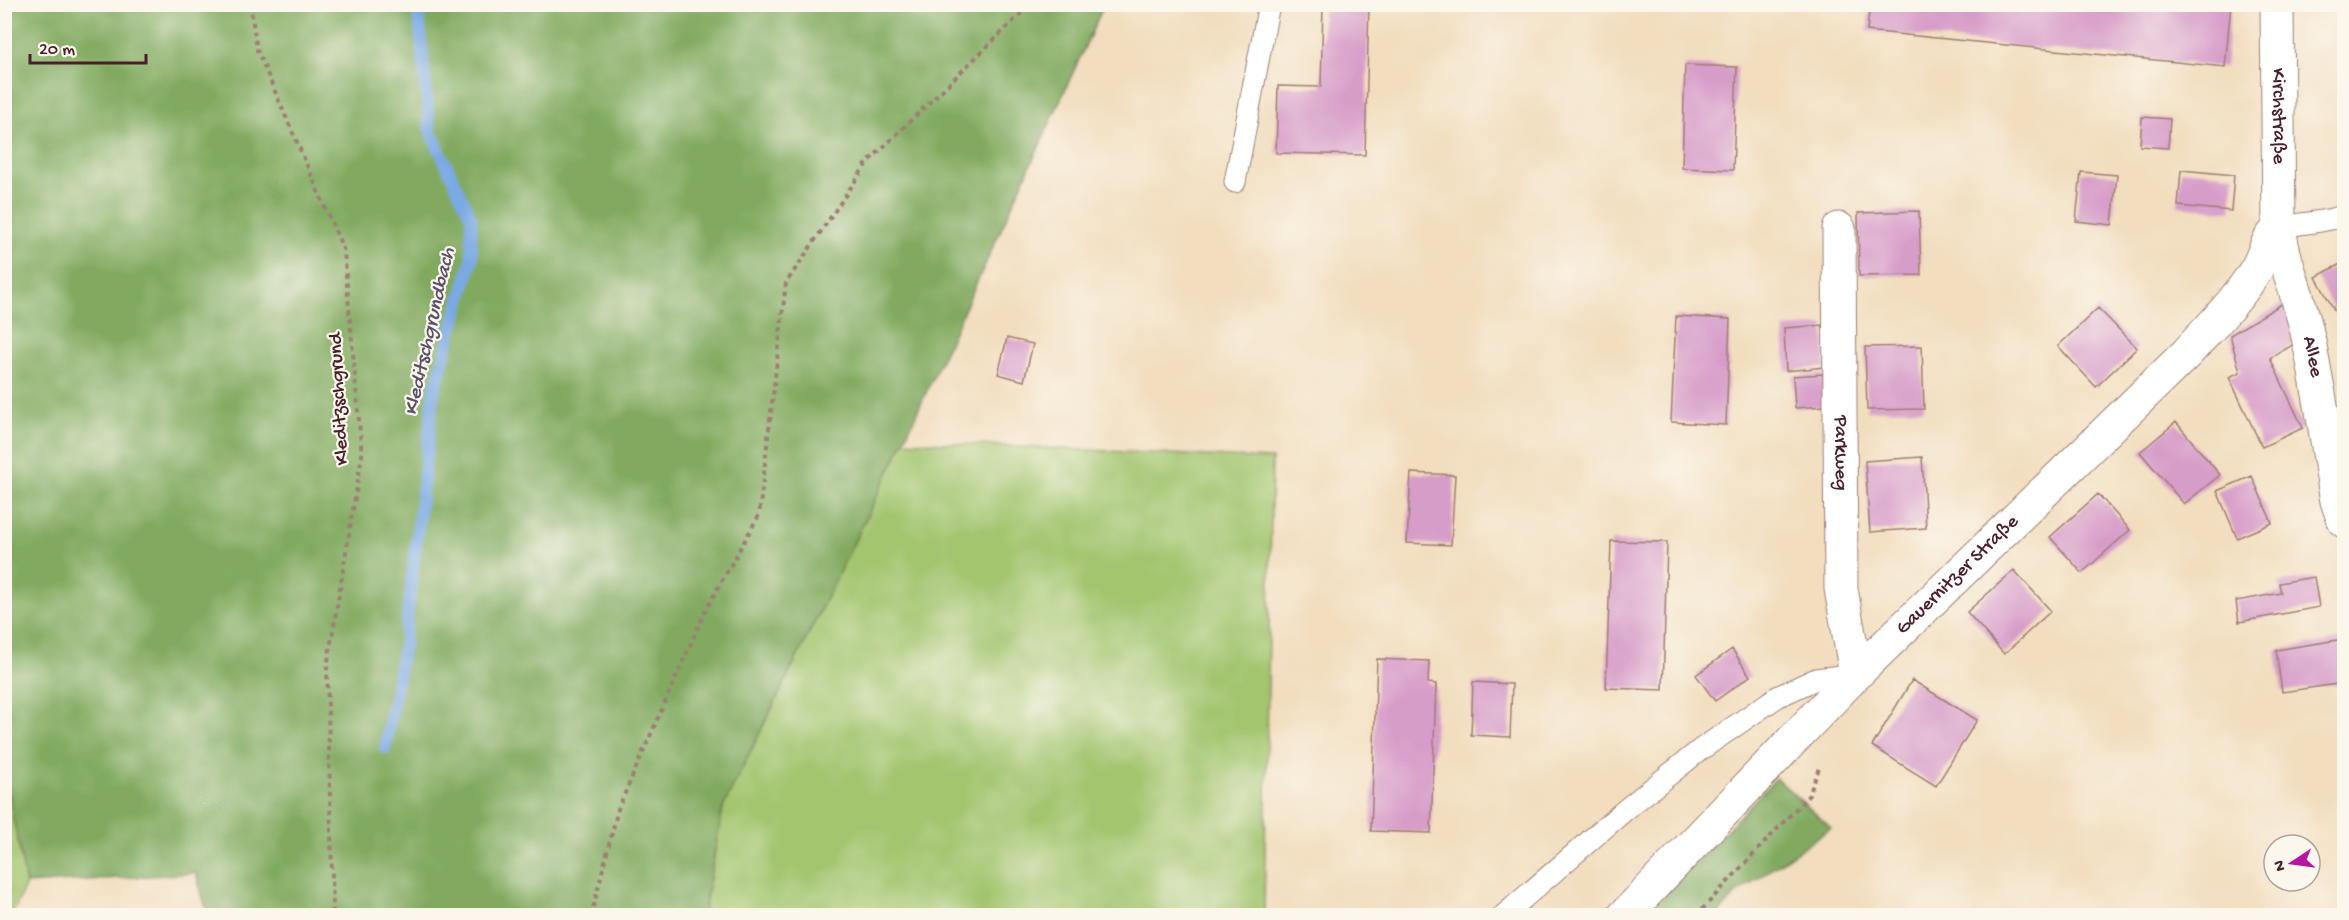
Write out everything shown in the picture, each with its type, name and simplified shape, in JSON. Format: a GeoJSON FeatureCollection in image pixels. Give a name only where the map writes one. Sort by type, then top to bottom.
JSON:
{"type":"FeatureCollection","features":[{"type":"Feature","properties":{"kind":"street","name":"Kirchstraße"},"geometry":{"type":"LineString","coordinates":[[2277,4],[2279,229]]}},
{"type":"Feature","properties":{"kind":"street","name":"Parkweg"},"geometry":{"type":"LineString","coordinates":[[1839,229],[1841,589],[1856,674]]}},
{"type":"Feature","properties":{"kind":"street","name":"Allee"},"geometry":{"type":"LineString","coordinates":[[2279,229],[2282,252],[2305,324],[2337,501],[2344,521]]}},
{"type":"Feature","properties":{"kind":"street","name":"Gauernitzer Straße"},"geometry":{"type":"LineString","coordinates":[[1624,915],[1856,674],[2186,354],[2225,311],[2256,269],[2270,236],[2279,229]]}},
{"type":"Feature","properties":{"kind":"lane"},"geometry":{"type":"LineString","coordinates":[[1235,182],[1269,4]]}},
{"type":"Feature","properties":{"kind":"lane"},"geometry":{"type":"LineString","coordinates":[[2279,229],[2306,221],[2324,220],[2344,215]]}},
{"type":"Feature","properties":{"kind":"lane"},"geometry":{"type":"LineString","coordinates":[[1503,915],[1625,810],[1700,750],[1757,710],[1777,697],[1816,679],[1856,674]]}},
{"type":"Feature","properties":{"kind":"path","name":"Kleditzschgrund"},"geometry":{"type":"LineString","coordinates":[[250,4],[256,50],[344,250],[362,454],[327,667],[333,915]]}},
{"type":"Feature","properties":{"kind":"path"},"geometry":{"type":"LineString","coordinates":[[591,915],[618,809],[706,609],[759,515],[786,283],[868,162],[1030,4]]}},
{"type":"Feature","properties":{"kind":"path"},"geometry":{"type":"LineString","coordinates":[[1696,915],[1809,795],[1822,762]]}},
{"type":"Feature","properties":{"kind":"green space"},"geometry":{"type":"Polygon","coordinates":[[[4,5],[1104,5],[904,441],[723,807],[703,915],[208,916],[196,873],[26,884],[4,770],[4,5]]]}},
{"type":"Feature","properties":{"kind":"green space"},"geometry":{"type":"Polygon","coordinates":[[[904,441],[1272,459],[1264,915],[703,916],[723,807],[904,441]]]}},
{"type":"Feature","properties":{"kind":"green space"},"geometry":{"type":"Polygon","coordinates":[[[5,770],[26,884],[12,915],[5,915],[5,770]]]}},
{"type":"Feature","properties":{"kind":"green space"},"geometry":{"type":"Polygon","coordinates":[[[1776,778],[1831,828],[1738,892],[1717,915],[1645,916],[1776,778]]]}},
{"type":"Feature","properties":{"kind":"building"},"geometry":{"type":"Polygon","coordinates":[[[1323,4],[1369,4],[1365,155],[1276,153],[1278,86],[1321,87],[1323,4]]]}},
{"type":"Feature","properties":{"kind":"building"},"geometry":{"type":"Polygon","coordinates":[[[1870,4],[2231,4],[2225,67],[1867,31],[1870,4]]]}},
{"type":"Feature","properties":{"kind":"building"},"geometry":{"type":"Polygon","coordinates":[[[1685,65],[1737,67],[1733,170],[1682,168],[1685,65]]]}},
{"type":"Feature","properties":{"kind":"building"},"geometry":{"type":"Polygon","coordinates":[[[2142,117],[2170,119],[2168,148],[2140,146],[2142,117]]]}},
{"type":"Feature","properties":{"kind":"building"},"geometry":{"type":"Polygon","coordinates":[[[2181,170],[2234,175],[2231,211],[2178,206],[2181,170]]]}},
{"type":"Feature","properties":{"kind":"building"},"geometry":{"type":"Polygon","coordinates":[[[2081,172],[2117,175],[2112,225],[2076,221],[2081,172]]]}},
{"type":"Feature","properties":{"kind":"building"},"geometry":{"type":"Polygon","coordinates":[[[1919,211],[1921,275],[1859,276],[1858,213],[1919,211]]]}},
{"type":"Feature","properties":{"kind":"building"},"geometry":{"type":"Polygon","coordinates":[[[2344,262],[2344,316],[2339,319],[2316,277],[2344,262]]]}},
{"type":"Feature","properties":{"kind":"building"},"geometry":{"type":"Polygon","coordinates":[[[2285,302],[2298,342],[2270,358],[2303,428],[2262,447],[2229,377],[2240,372],[2230,335],[2285,302]]]}},
{"type":"Feature","properties":{"kind":"building"},"geometry":{"type":"Polygon","coordinates":[[[2098,308],[2137,348],[2096,387],[2058,346],[2098,308]]]}},
{"type":"Feature","properties":{"kind":"building"},"geometry":{"type":"Polygon","coordinates":[[[1676,316],[1730,319],[1726,425],[1671,422],[1676,316]]]}},
{"type":"Feature","properties":{"kind":"building"},"geometry":{"type":"Polygon","coordinates":[[[1824,325],[1825,367],[1786,371],[1784,328],[1824,325]]]}},
{"type":"Feature","properties":{"kind":"building"},"geometry":{"type":"Polygon","coordinates":[[[1007,338],[1033,344],[1024,381],[998,374],[1007,338]]]}},
{"type":"Feature","properties":{"kind":"building"},"geometry":{"type":"Polygon","coordinates":[[[1922,346],[1924,409],[1867,410],[1865,347],[1922,346]]]}},
{"type":"Feature","properties":{"kind":"building"},"geometry":{"type":"Polygon","coordinates":[[[1823,374],[1825,406],[1795,408],[1793,376],[1823,374]]]}},
{"type":"Feature","properties":{"kind":"building"},"geometry":{"type":"Polygon","coordinates":[[[2176,422],[2220,475],[2184,504],[2140,452],[2176,422]]]}},
{"type":"Feature","properties":{"kind":"building"},"geometry":{"type":"Polygon","coordinates":[[[1922,457],[1926,528],[1870,532],[1865,461],[1922,457]]]}},
{"type":"Feature","properties":{"kind":"building"},"geometry":{"type":"Polygon","coordinates":[[[1411,473],[1455,475],[1451,545],[1407,543],[1411,473]]]}},
{"type":"Feature","properties":{"kind":"building"},"geometry":{"type":"Polygon","coordinates":[[[2252,476],[2272,523],[2237,538],[2217,491],[2252,476]]]}},
{"type":"Feature","properties":{"kind":"building"},"geometry":{"type":"Polygon","coordinates":[[[2098,494],[2130,530],[2082,573],[2050,537],[2098,494]]]}},
{"type":"Feature","properties":{"kind":"building"},"geometry":{"type":"Polygon","coordinates":[[[1611,541],[1667,542],[1663,690],[1606,688],[1611,541]]]}},
{"type":"Feature","properties":{"kind":"building"},"geometry":{"type":"Polygon","coordinates":[[[2014,570],[2051,611],[2004,654],[1967,612],[2014,570]]]}},
{"type":"Feature","properties":{"kind":"building"},"geometry":{"type":"Polygon","coordinates":[[[2314,577],[2319,607],[2239,622],[2236,601],[2281,593],[2279,583],[2314,577]]]}},
{"type":"Feature","properties":{"kind":"building"},"geometry":{"type":"Polygon","coordinates":[[[2344,639],[2344,683],[2282,692],[2276,650],[2344,639]]]}},
{"type":"Feature","properties":{"kind":"building"},"geometry":{"type":"Polygon","coordinates":[[[1732,649],[1750,676],[1715,701],[1696,675],[1732,649]]]}},
{"type":"Feature","properties":{"kind":"building"},"geometry":{"type":"Polygon","coordinates":[[[1377,659],[1429,661],[1428,683],[1436,684],[1431,833],[1371,831],[1377,659]]]}},
{"type":"Feature","properties":{"kind":"building"},"geometry":{"type":"Polygon","coordinates":[[[1912,680],[1977,720],[1936,786],[1872,746],[1912,680]]]}},
{"type":"Feature","properties":{"kind":"building"},"geometry":{"type":"Polygon","coordinates":[[[1473,682],[1512,684],[1510,737],[1471,735],[1473,682]]]}},
{"type":"Feature","properties":{"kind":"waterway","name":"Kleditschgrundbach"},"geometry":{"type":"LineString","coordinates":[[385,748],[404,644],[434,392],[472,260],[471,217],[430,130],[416,4]]}}]}
